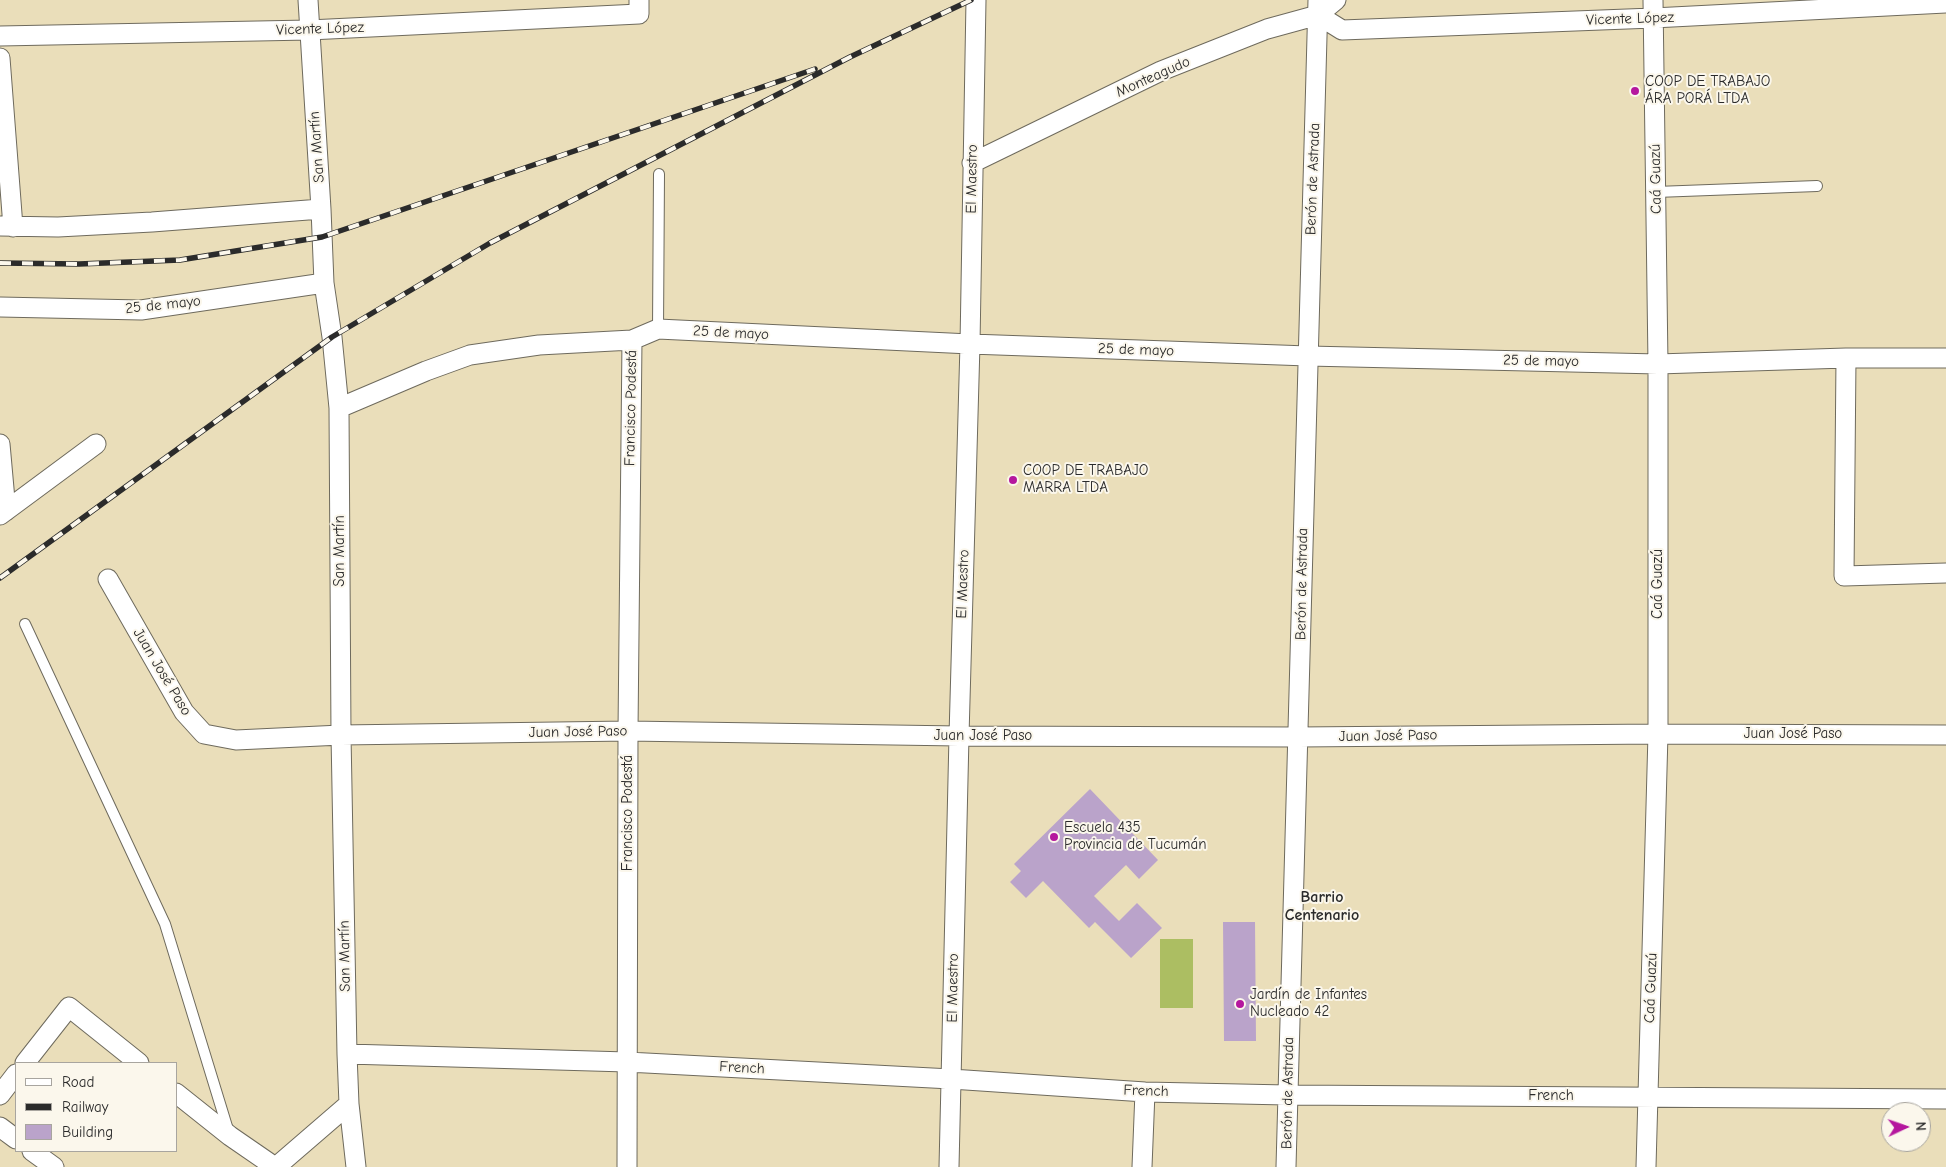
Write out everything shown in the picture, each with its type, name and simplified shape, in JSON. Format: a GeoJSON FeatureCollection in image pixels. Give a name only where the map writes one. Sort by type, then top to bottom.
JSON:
{"type":"FeatureCollection","features":[{"type":"Feature","properties":{"kind":"street","name":"San Martín"},"geometry":{"type":"LineString","coordinates":[[308,0],[324,283],[332,337],[339,408],[341,735],[347,1054],[349,1104],[356,1167]]}},
{"type":"Feature","properties":{"kind":"street","name":"El Maestro"},"geometry":{"type":"LineString","coordinates":[[950,1167],[970,344],[976,0]]}},
{"type":"Feature","properties":{"kind":"street","name":"Monteagudo"},"geometry":{"type":"LineString","coordinates":[[972,162],[1161,71],[1336,0]]}},
{"type":"Feature","properties":{"kind":"street","name":"Vicente López"},"geometry":{"type":"LineString","coordinates":[[1318,7],[1342,30],[1653,9],[1946,3]]}},
{"type":"Feature","properties":{"kind":"street","name":"Vicente López"},"geometry":{"type":"LineString","coordinates":[[0,36],[309,30],[639,7]]}},
{"type":"Feature","properties":{"kind":"street","name":"Berón de Astrada"},"geometry":{"type":"LineString","coordinates":[[1286,1167],[1318,7]]}},
{"type":"Feature","properties":{"kind":"street","name":"Caá Guazú"},"geometry":{"type":"LineString","coordinates":[[1646,1167],[1658,734],[1658,364],[1653,9]]}},
{"type":"Feature","properties":{"kind":"street"},"geometry":{"type":"LineString","coordinates":[[0,58],[6,226],[58,227],[152,222],[321,208]]}},
{"type":"Feature","properties":{"kind":"street","name":"25 de mayo"},"geometry":{"type":"LineString","coordinates":[[0,307],[141,310],[324,283]]}},
{"type":"Feature","properties":{"kind":"street","name":"25 de mayo"},"geometry":{"type":"LineString","coordinates":[[339,408],[426,371],[470,355],[539,345],[632,340],[658,329],[970,344],[1308,356],[1658,364],[1846,358],[1946,358]]}},
{"type":"Feature","properties":{"kind":"street","name":"Francisco Podestá"},"geometry":{"type":"LineString","coordinates":[[627,1167],[628,731],[632,340]]}},
{"type":"Feature","properties":{"kind":"street"},"geometry":{"type":"LineString","coordinates":[[1846,358],[1844,576],[1946,573]]}},
{"type":"Feature","properties":{"kind":"street"},"geometry":{"type":"LineString","coordinates":[[0,444],[3,513]]}},
{"type":"Feature","properties":{"kind":"street"},"geometry":{"type":"LineString","coordinates":[[3,513],[96,444]]}},
{"type":"Feature","properties":{"kind":"street","name":"Juan José Paso"},"geometry":{"type":"LineString","coordinates":[[108,579],[184,712],[204,734],[236,740],[341,735],[628,731],[959,736],[1946,735]]}},
{"type":"Feature","properties":{"kind":"street"},"geometry":{"type":"LineString","coordinates":[[26,1062],[69,1007],[138,1062]]}},
{"type":"Feature","properties":{"kind":"street","name":"French"},"geometry":{"type":"LineString","coordinates":[[347,1054],[627,1062],[1144,1092],[1287,1095],[1946,1099]]}},
{"type":"Feature","properties":{"kind":"street"},"geometry":{"type":"LineString","coordinates":[[0,1095],[15,1075]]}},
{"type":"Feature","properties":{"kind":"street"},"geometry":{"type":"LineString","coordinates":[[1142,1167],[1144,1092]]}},
{"type":"Feature","properties":{"kind":"street"},"geometry":{"type":"LineString","coordinates":[[178,1095],[230,1136],[276,1167],[349,1104]]}},
{"type":"Feature","properties":{"kind":"street"},"geometry":{"type":"LineString","coordinates":[[0,1128],[15,1138]]}},
{"type":"Feature","properties":{"kind":"street"},"geometry":{"type":"LineString","coordinates":[[33,1152],[54,1167]]}},
{"type":"Feature","properties":{"kind":"lane"},"geometry":{"type":"LineString","coordinates":[[658,329],[659,174]]}},
{"type":"Feature","properties":{"kind":"lane"},"geometry":{"type":"LineString","coordinates":[[1656,192],[1818,186]]}},
{"type":"Feature","properties":{"kind":"lane"},"geometry":{"type":"LineString","coordinates":[[25,624],[165,924],[230,1136]]}},
{"type":"Feature","properties":{"kind":"green space"},"geometry":{"type":"Polygon","coordinates":[[[1160,939],[1193,939],[1193,1008],[1160,1008],[1160,939]]]}},
{"type":"Feature","properties":{"kind":"building"},"geometry":{"type":"Polygon","coordinates":[[[1090,789],[1158,860],[1139,879],[1126,865],[1094,896],[1119,921],[1137,903],[1162,928],[1131,958],[1095,922],[1089,928],[1043,881],[1026,898],[1010,882],[1021,871],[1014,864],[1090,789]]]}},
{"type":"Feature","properties":{"kind":"building"},"geometry":{"type":"Polygon","coordinates":[[[1223,922],[1255,922],[1256,1041],[1224,1041],[1223,922]]]}},
{"type":"Feature","properties":{"kind":"railway"},"geometry":{"type":"LineString","coordinates":[[0,578],[332,337],[490,243],[850,57],[971,0]]}},
{"type":"Feature","properties":{"kind":"railway"},"geometry":{"type":"LineString","coordinates":[[0,263],[79,264],[180,260],[322,237],[815,69]]}},
{"type":"Feature","properties":{"kind":"place","name":"COOP DE TRABAJO ÁRA PORÁ LTDA"},"geometry":{"type":"Point","coordinates":[1635,91]}},
{"type":"Feature","properties":{"kind":"place","name":"COOP DE TRABAJO MARRA LTDA"},"geometry":{"type":"Point","coordinates":[1013,480]}},
{"type":"Feature","properties":{"kind":"place","name":"Escuela 435 Provincia de Tucumán"},"geometry":{"type":"Point","coordinates":[1054,837]}},
{"type":"Feature","properties":{"kind":"place","name":"Jardín de Infantes Nucleado 42"},"geometry":{"type":"Point","coordinates":[1240,1004]}},
{"type":"Feature","properties":{"kind":"district","name":"Barrio Centenario"},"geometry":{"type":"Point","coordinates":[1322,906]}}]}
